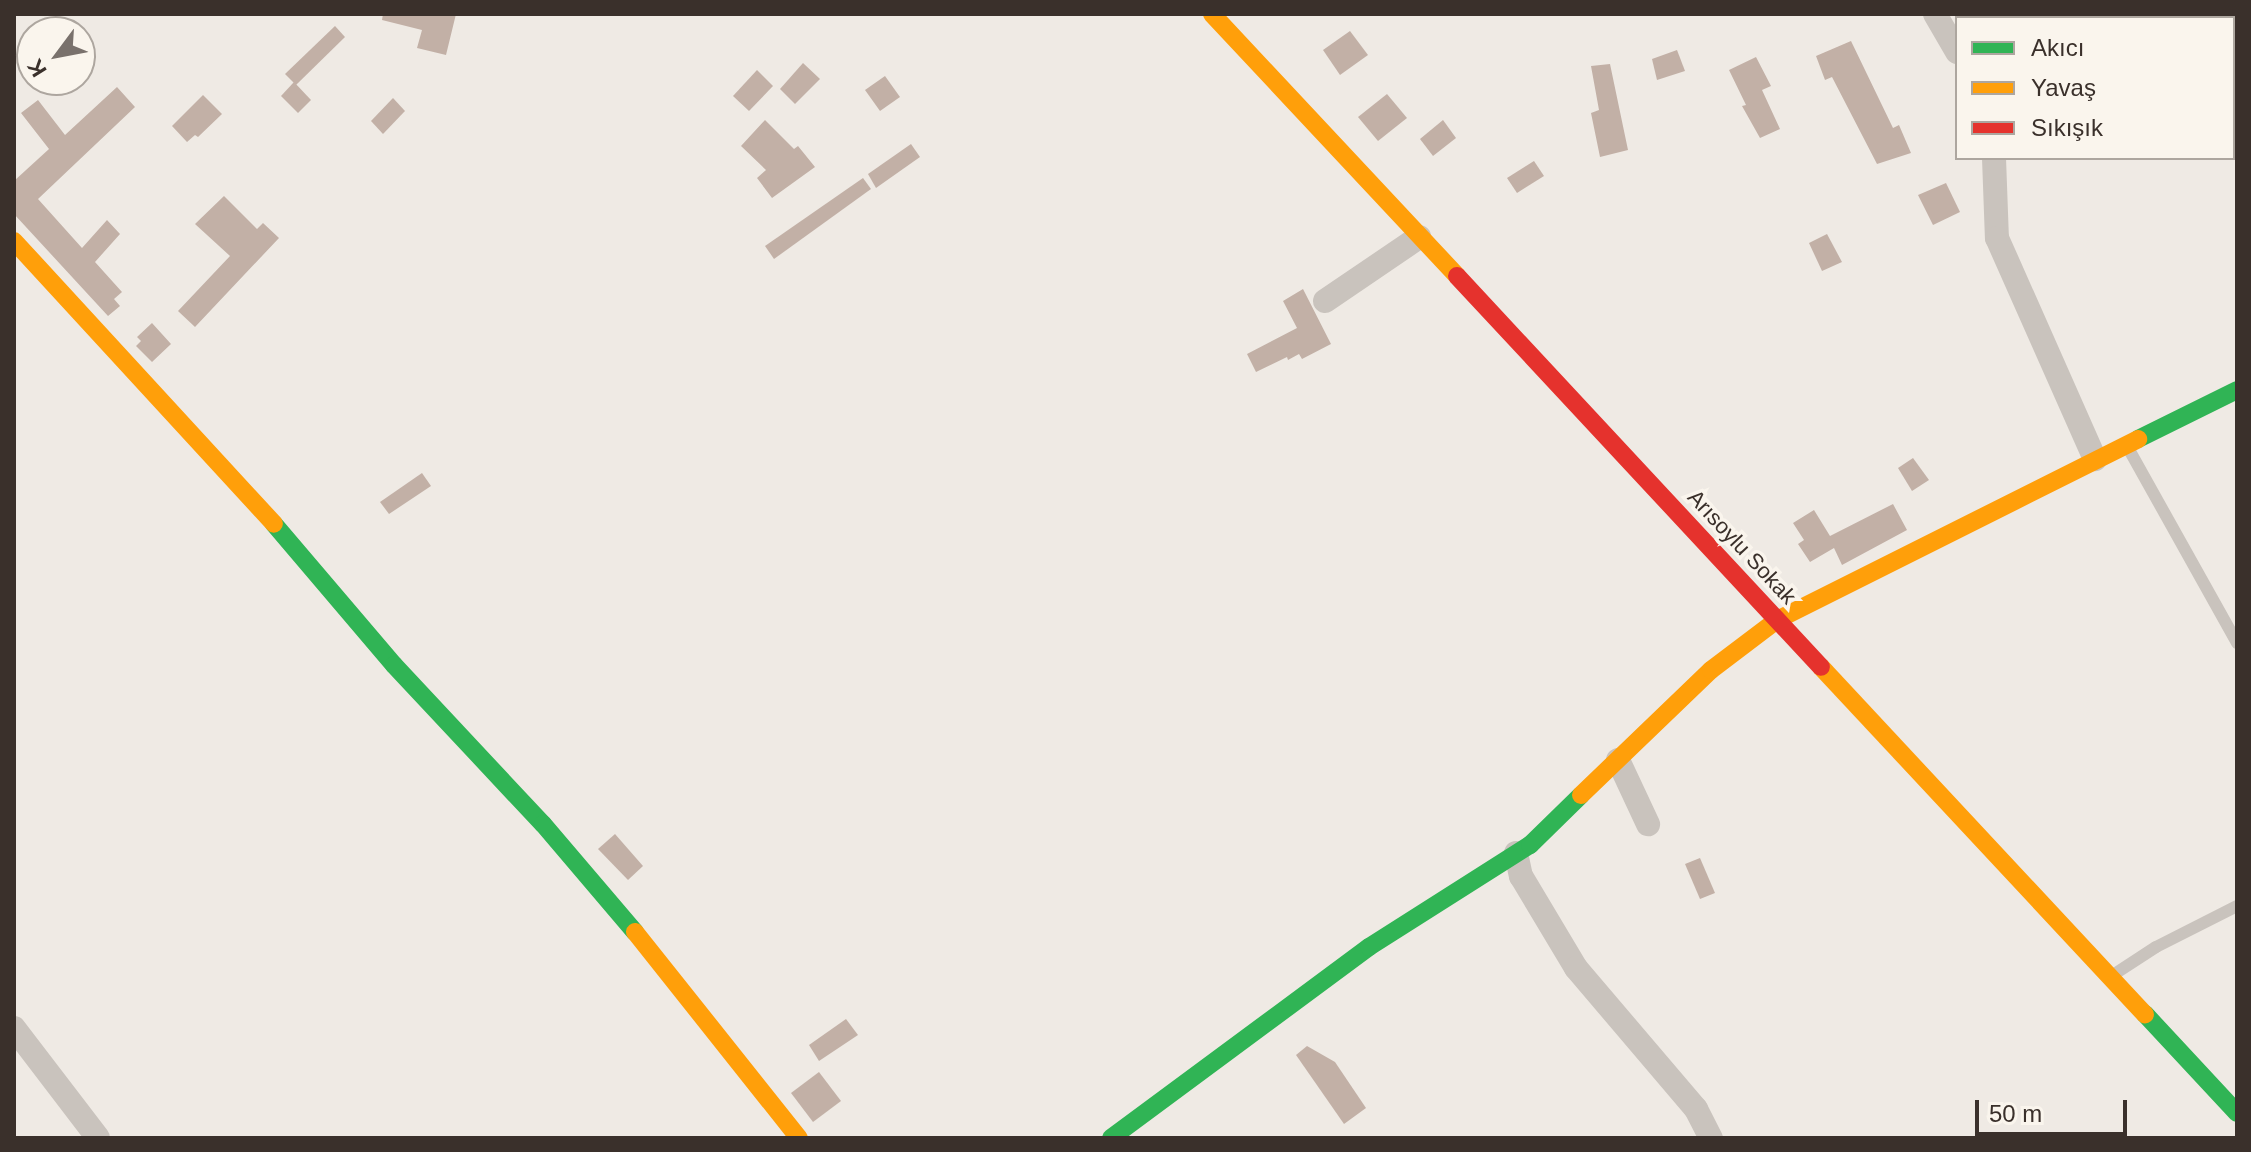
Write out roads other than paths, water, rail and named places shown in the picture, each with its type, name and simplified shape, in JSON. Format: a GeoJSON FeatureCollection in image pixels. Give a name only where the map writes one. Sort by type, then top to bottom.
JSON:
{"type":"FeatureCollection","features":[{"type":"Feature","properties":{"kind":"street","name":"Arısoylu Sokak"},"geometry":{"type":"LineString","coordinates":[[1212,14],[2237,1113]]}},
{"type":"Feature","properties":{"kind":"street"},"geometry":{"type":"LineString","coordinates":[[1935,14],[1955,49]]}},
{"type":"Feature","properties":{"kind":"street"},"geometry":{"type":"LineString","coordinates":[[1994,160],[1997,238],[2095,459]]}},
{"type":"Feature","properties":{"kind":"street"},"geometry":{"type":"LineString","coordinates":[[1325,301],[1419,237]]}},
{"type":"Feature","properties":{"kind":"street"},"geometry":{"type":"LineString","coordinates":[[14,241],[77,313],[243,487],[394,665],[543,824],[656,956],[799,1138]]}},
{"type":"Feature","properties":{"kind":"street"},"geometry":{"type":"LineString","coordinates":[[1111,1138],[1369,947],[1530,845],[1711,670],[1777,620],[2237,390]]}},
{"type":"Feature","properties":{"kind":"street"},"geometry":{"type":"LineString","coordinates":[[1618,760],[1648,824]]}},
{"type":"Feature","properties":{"kind":"street"},"geometry":{"type":"LineString","coordinates":[[1516,853],[1521,876],[1576,968],[1696,1109],[1711,1138]]}},
{"type":"Feature","properties":{"kind":"street"},"geometry":{"type":"LineString","coordinates":[[14,1028],[98,1138]]}},
{"type":"Feature","properties":{"kind":"lane"},"geometry":{"type":"LineString","coordinates":[[2126,444],[2237,643]]}},
{"type":"Feature","properties":{"kind":"lane"},"geometry":{"type":"LineString","coordinates":[[2110,977],[2156,947],[2237,906]]}}]}
